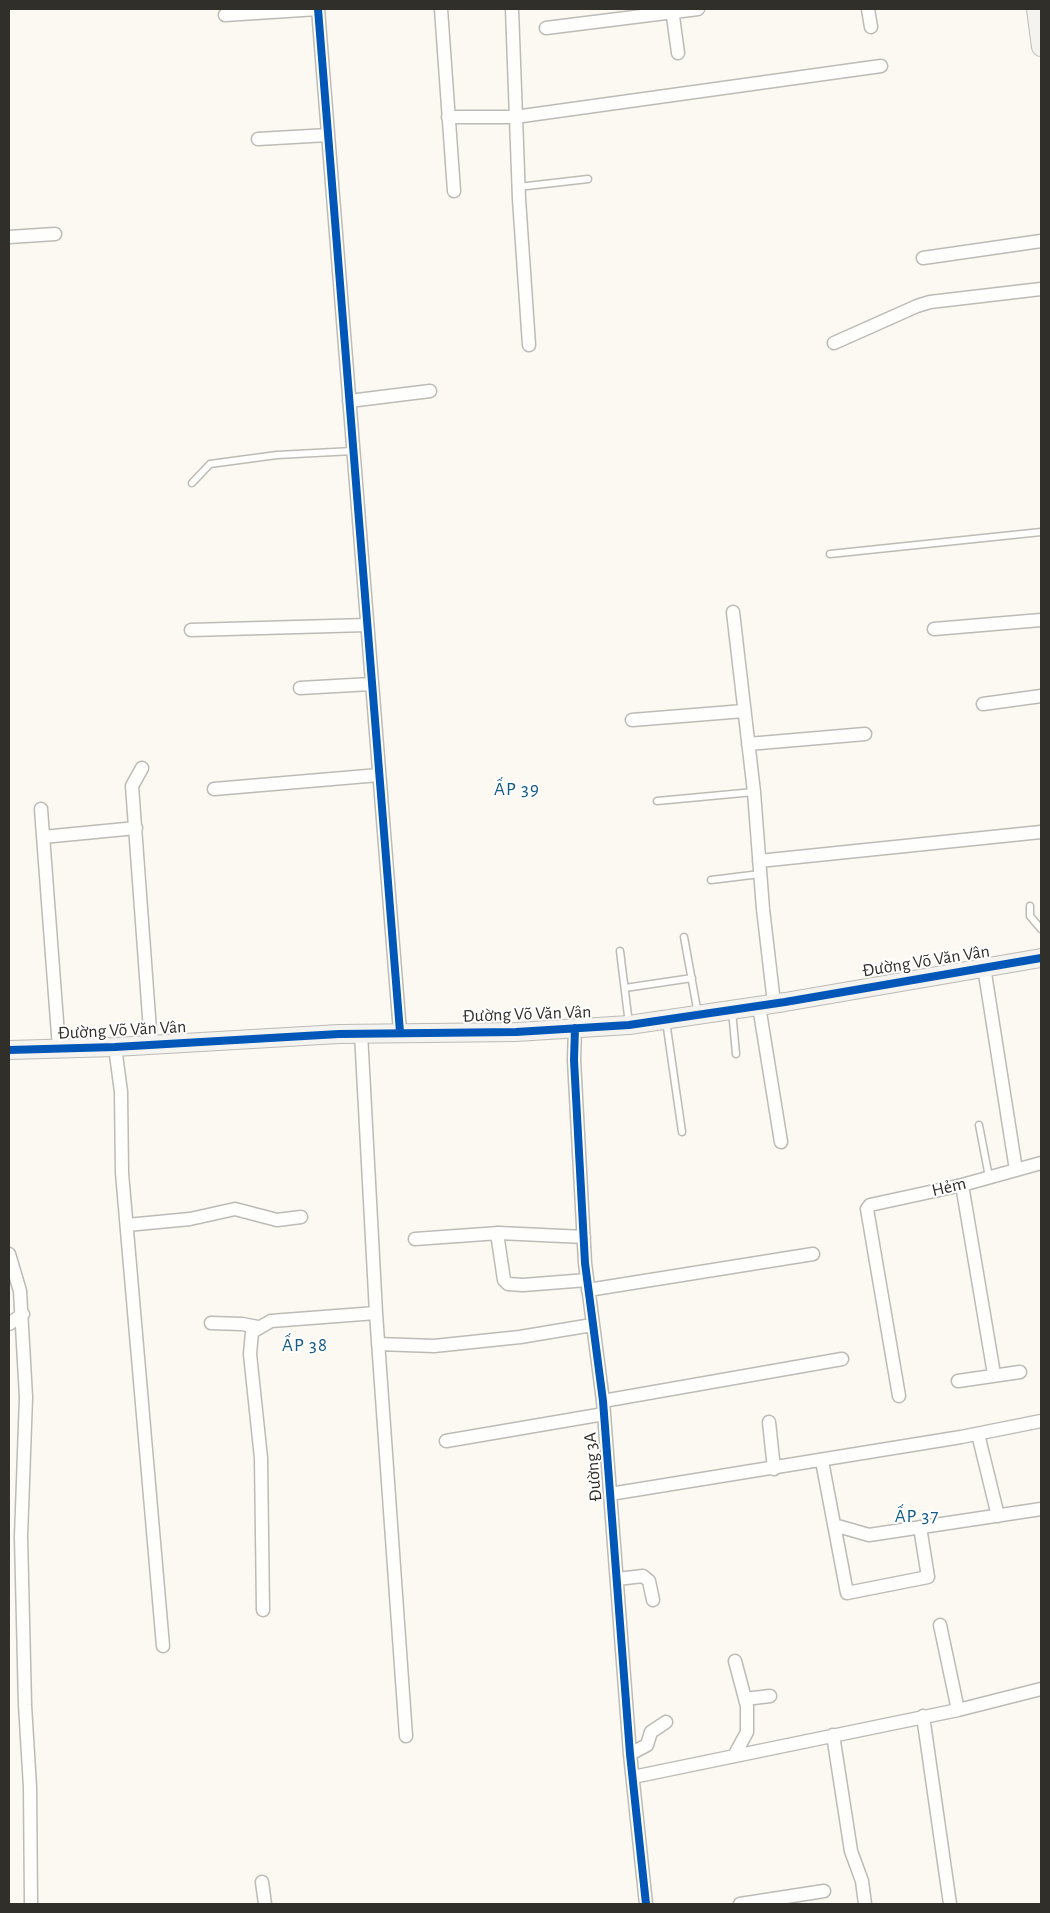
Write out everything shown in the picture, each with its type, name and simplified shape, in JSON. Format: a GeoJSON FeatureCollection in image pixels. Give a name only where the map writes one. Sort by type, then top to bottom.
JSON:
{"type":"FeatureCollection","features":[{"type":"Feature","properties":{"kind":"street"},"geometry":{"type":"LineString","coordinates":[[225,15],[318,9],[400,1032]]}},
{"type":"Feature","properties":{"kind":"street"},"geometry":{"type":"LineString","coordinates":[[441,9],[454,191]]}},
{"type":"Feature","properties":{"kind":"street"},"geometry":{"type":"LineString","coordinates":[[512,9],[518,187],[530,345]]}},
{"type":"Feature","properties":{"kind":"street"},"geometry":{"type":"LineString","coordinates":[[546,28],[698,9]]}},
{"type":"Feature","properties":{"kind":"street"},"geometry":{"type":"LineString","coordinates":[[868,9],[871,27]]}},
{"type":"Feature","properties":{"kind":"street"},"geometry":{"type":"LineString","coordinates":[[1036,9],[1041,47]]}},
{"type":"Feature","properties":{"kind":"street"},"geometry":{"type":"LineString","coordinates":[[672,11],[678,53]]}},
{"type":"Feature","properties":{"kind":"street"},"geometry":{"type":"LineString","coordinates":[[448,117],[516,117],[881,66]]}},
{"type":"Feature","properties":{"kind":"street"},"geometry":{"type":"LineString","coordinates":[[258,139],[328,135]]}},
{"type":"Feature","properties":{"kind":"street"},"geometry":{"type":"LineString","coordinates":[[9,237],[55,234]]}},
{"type":"Feature","properties":{"kind":"street"},"geometry":{"type":"LineString","coordinates":[[923,258],[1041,241]]}},
{"type":"Feature","properties":{"kind":"street"},"geometry":{"type":"LineString","coordinates":[[834,343],[930,302],[1041,289]]}},
{"type":"Feature","properties":{"kind":"street"},"geometry":{"type":"LineString","coordinates":[[349,401],[430,391]]}},
{"type":"Feature","properties":{"kind":"street"},"geometry":{"type":"LineString","coordinates":[[733,612],[754,792],[767,1005],[781,1142]]}},
{"type":"Feature","properties":{"kind":"street"},"geometry":{"type":"LineString","coordinates":[[934,628],[1041,620]]}},
{"type":"Feature","properties":{"kind":"street"},"geometry":{"type":"LineString","coordinates":[[192,630],[367,625]]}},
{"type":"Feature","properties":{"kind":"street"},"geometry":{"type":"LineString","coordinates":[[300,688],[372,684]]}},
{"type":"Feature","properties":{"kind":"street"},"geometry":{"type":"LineString","coordinates":[[983,704],[1041,696]]}},
{"type":"Feature","properties":{"kind":"street"},"geometry":{"type":"LineString","coordinates":[[632,720],[744,711]]}},
{"type":"Feature","properties":{"kind":"street"},"geometry":{"type":"LineString","coordinates":[[748,744],[865,734]]}},
{"type":"Feature","properties":{"kind":"street"},"geometry":{"type":"LineString","coordinates":[[142,768],[132,786],[151,1044]]}},
{"type":"Feature","properties":{"kind":"street"},"geometry":{"type":"LineString","coordinates":[[214,789],[379,775]]}},
{"type":"Feature","properties":{"kind":"street"},"geometry":{"type":"LineString","coordinates":[[41,809],[59,1048]]}},
{"type":"Feature","properties":{"kind":"street"},"geometry":{"type":"LineString","coordinates":[[43,837],[136,828]]}},
{"type":"Feature","properties":{"kind":"street"},"geometry":{"type":"LineString","coordinates":[[759,861],[1041,832]]}},
{"type":"Feature","properties":{"kind":"street","name":"Đường Võ Văn Vân"},"geometry":{"type":"LineString","coordinates":[[9,1050],[115,1047],[361,1033],[516,1032],[629,1025],[767,1005],[1041,958]]}},
{"type":"Feature","properties":{"kind":"street"},"geometry":{"type":"LineString","coordinates":[[984,967],[1016,1170]]}},
{"type":"Feature","properties":{"kind":"street","name":"Đường 3A"},"geometry":{"type":"LineString","coordinates":[[574,1028],[574,1060],[587,1285],[603,1407],[630,1754],[646,1904]]}},
{"type":"Feature","properties":{"kind":"street"},"geometry":{"type":"LineString","coordinates":[[361,1033],[376,1314],[406,1736]]}},
{"type":"Feature","properties":{"kind":"street"},"geometry":{"type":"LineString","coordinates":[[115,1047],[121,1092],[122,1173],[163,1646]]}},
{"type":"Feature","properties":{"kind":"street","name":"Hẻm"},"geometry":{"type":"LineString","coordinates":[[900,1396],[868,1209],[870,1205],[962,1185],[1041,1163]]}},
{"type":"Feature","properties":{"kind":"street"},"geometry":{"type":"LineString","coordinates":[[962,1185],[994,1374]]}},
{"type":"Feature","properties":{"kind":"street"},"geometry":{"type":"LineString","coordinates":[[127,1225],[190,1219],[235,1210],[277,1220],[301,1217]]}},
{"type":"Feature","properties":{"kind":"street"},"geometry":{"type":"LineString","coordinates":[[414,1239],[497,1233],[584,1237]]}},
{"type":"Feature","properties":{"kind":"street"},"geometry":{"type":"LineString","coordinates":[[497,1233],[504,1280],[508,1284],[523,1285],[587,1285],[813,1254]]}},
{"type":"Feature","properties":{"kind":"street"},"geometry":{"type":"LineString","coordinates":[[9,1254],[20,1291],[23,1314],[26,1397],[21,1537],[25,1705],[30,1787],[31,1904]]}},
{"type":"Feature","properties":{"kind":"street"},"geometry":{"type":"LineString","coordinates":[[9,1324],[23,1314]]}},
{"type":"Feature","properties":{"kind":"street"},"geometry":{"type":"LineString","coordinates":[[263,1610],[262,1458],[250,1354],[252,1332],[258,1327],[271,1322],[376,1314]]}},
{"type":"Feature","properties":{"kind":"street"},"geometry":{"type":"LineString","coordinates":[[211,1323],[242,1324],[258,1327]]}},
{"type":"Feature","properties":{"kind":"street"},"geometry":{"type":"LineString","coordinates":[[378,1344],[434,1346],[520,1337],[592,1325]]}},
{"type":"Feature","properties":{"kind":"street"},"geometry":{"type":"LineString","coordinates":[[446,1441],[842,1359]]}},
{"type":"Feature","properties":{"kind":"street"},"geometry":{"type":"LineString","coordinates":[[958,1381],[994,1374],[1020,1372]]}},
{"type":"Feature","properties":{"kind":"street"},"geometry":{"type":"LineString","coordinates":[[610,1494],[822,1461],[1041,1421]]}},
{"type":"Feature","properties":{"kind":"street"},"geometry":{"type":"LineString","coordinates":[[769,1422],[774,1469]]}},
{"type":"Feature","properties":{"kind":"street"},"geometry":{"type":"LineString","coordinates":[[978,1434],[998,1516]]}},
{"type":"Feature","properties":{"kind":"street"},"geometry":{"type":"LineString","coordinates":[[822,1461],[847,1593],[928,1577],[920,1527]]}},
{"type":"Feature","properties":{"kind":"street"},"geometry":{"type":"LineString","coordinates":[[834,1525],[869,1535],[1041,1509]]}},
{"type":"Feature","properties":{"kind":"street"},"geometry":{"type":"LineString","coordinates":[[617,1579],[643,1576],[650,1581],[653,1600]]}},
{"type":"Feature","properties":{"kind":"street"},"geometry":{"type":"LineString","coordinates":[[940,1625],[958,1710]]}},
{"type":"Feature","properties":{"kind":"street"},"geometry":{"type":"LineString","coordinates":[[734,1756],[746,1732],[747,1706],[735,1661]]}},
{"type":"Feature","properties":{"kind":"street"},"geometry":{"type":"LineString","coordinates":[[633,1777],[958,1710],[1041,1689]]}},
{"type":"Feature","properties":{"kind":"street"},"geometry":{"type":"LineString","coordinates":[[745,1699],[770,1696]]}},
{"type":"Feature","properties":{"kind":"street"},"geometry":{"type":"LineString","coordinates":[[923,1716],[950,1904]]}},
{"type":"Feature","properties":{"kind":"street"},"geometry":{"type":"LineString","coordinates":[[630,1754],[647,1745],[651,1732],[666,1722]]}},
{"type":"Feature","properties":{"kind":"street"},"geometry":{"type":"LineString","coordinates":[[833,1735],[851,1851],[862,1881],[865,1904]]}},
{"type":"Feature","properties":{"kind":"street"},"geometry":{"type":"LineString","coordinates":[[262,1882],[266,1904]]}},
{"type":"Feature","properties":{"kind":"street"},"geometry":{"type":"LineString","coordinates":[[741,1904],[824,1891]]}},
{"type":"Feature","properties":{"kind":"lane"},"geometry":{"type":"LineString","coordinates":[[518,187],[588,179]]}},
{"type":"Feature","properties":{"kind":"lane"},"geometry":{"type":"LineString","coordinates":[[192,483],[210,464],[277,455],[353,451]]}},
{"type":"Feature","properties":{"kind":"lane"},"geometry":{"type":"LineString","coordinates":[[830,554],[1041,532]]}},
{"type":"Feature","properties":{"kind":"lane"},"geometry":{"type":"LineString","coordinates":[[657,801],[754,792]]}},
{"type":"Feature","properties":{"kind":"lane"},"geometry":{"type":"LineString","coordinates":[[711,880],[760,874]]}},
{"type":"Feature","properties":{"kind":"lane"},"geometry":{"type":"LineString","coordinates":[[1030,906],[1030,916],[1041,928]]}},
{"type":"Feature","properties":{"kind":"lane"},"geometry":{"type":"LineString","coordinates":[[684,937],[698,1015]]}},
{"type":"Feature","properties":{"kind":"lane"},"geometry":{"type":"LineString","coordinates":[[620,951],[629,1025]]}},
{"type":"Feature","properties":{"kind":"lane"},"geometry":{"type":"LineString","coordinates":[[625,988],[692,978]]}},
{"type":"Feature","properties":{"kind":"lane"},"geometry":{"type":"LineString","coordinates":[[732,1010],[736,1054]]}},
{"type":"Feature","properties":{"kind":"lane"},"geometry":{"type":"LineString","coordinates":[[666,1020],[682,1132]]}},
{"type":"Feature","properties":{"kind":"lane"},"geometry":{"type":"LineString","coordinates":[[979,1125],[989,1177]]}},
{"type":"Feature","properties":{"kind":"cycle path"},"geometry":{"type":"LineString","coordinates":[[318,9],[400,1032]]}},
{"type":"Feature","properties":{"kind":"cycle path"},"geometry":{"type":"LineString","coordinates":[[9,1050],[115,1047],[339,1034],[516,1032],[629,1025],[785,1002],[1041,958]]}},
{"type":"Feature","properties":{"kind":"cycle path"},"geometry":{"type":"LineString","coordinates":[[575,1028],[574,1060],[585,1263],[603,1401],[630,1754],[646,1904]]}},
{"type":"Feature","properties":{"kind":"district","name":"ẤP 39"},"geometry":{"type":"Point","coordinates":[517,789]}},
{"type":"Feature","properties":{"kind":"district","name":"ẤP 38"},"geometry":{"type":"Point","coordinates":[305,1345]}},
{"type":"Feature","properties":{"kind":"district","name":"ẤP 37"},"geometry":{"type":"Point","coordinates":[917,1516]}}]}
